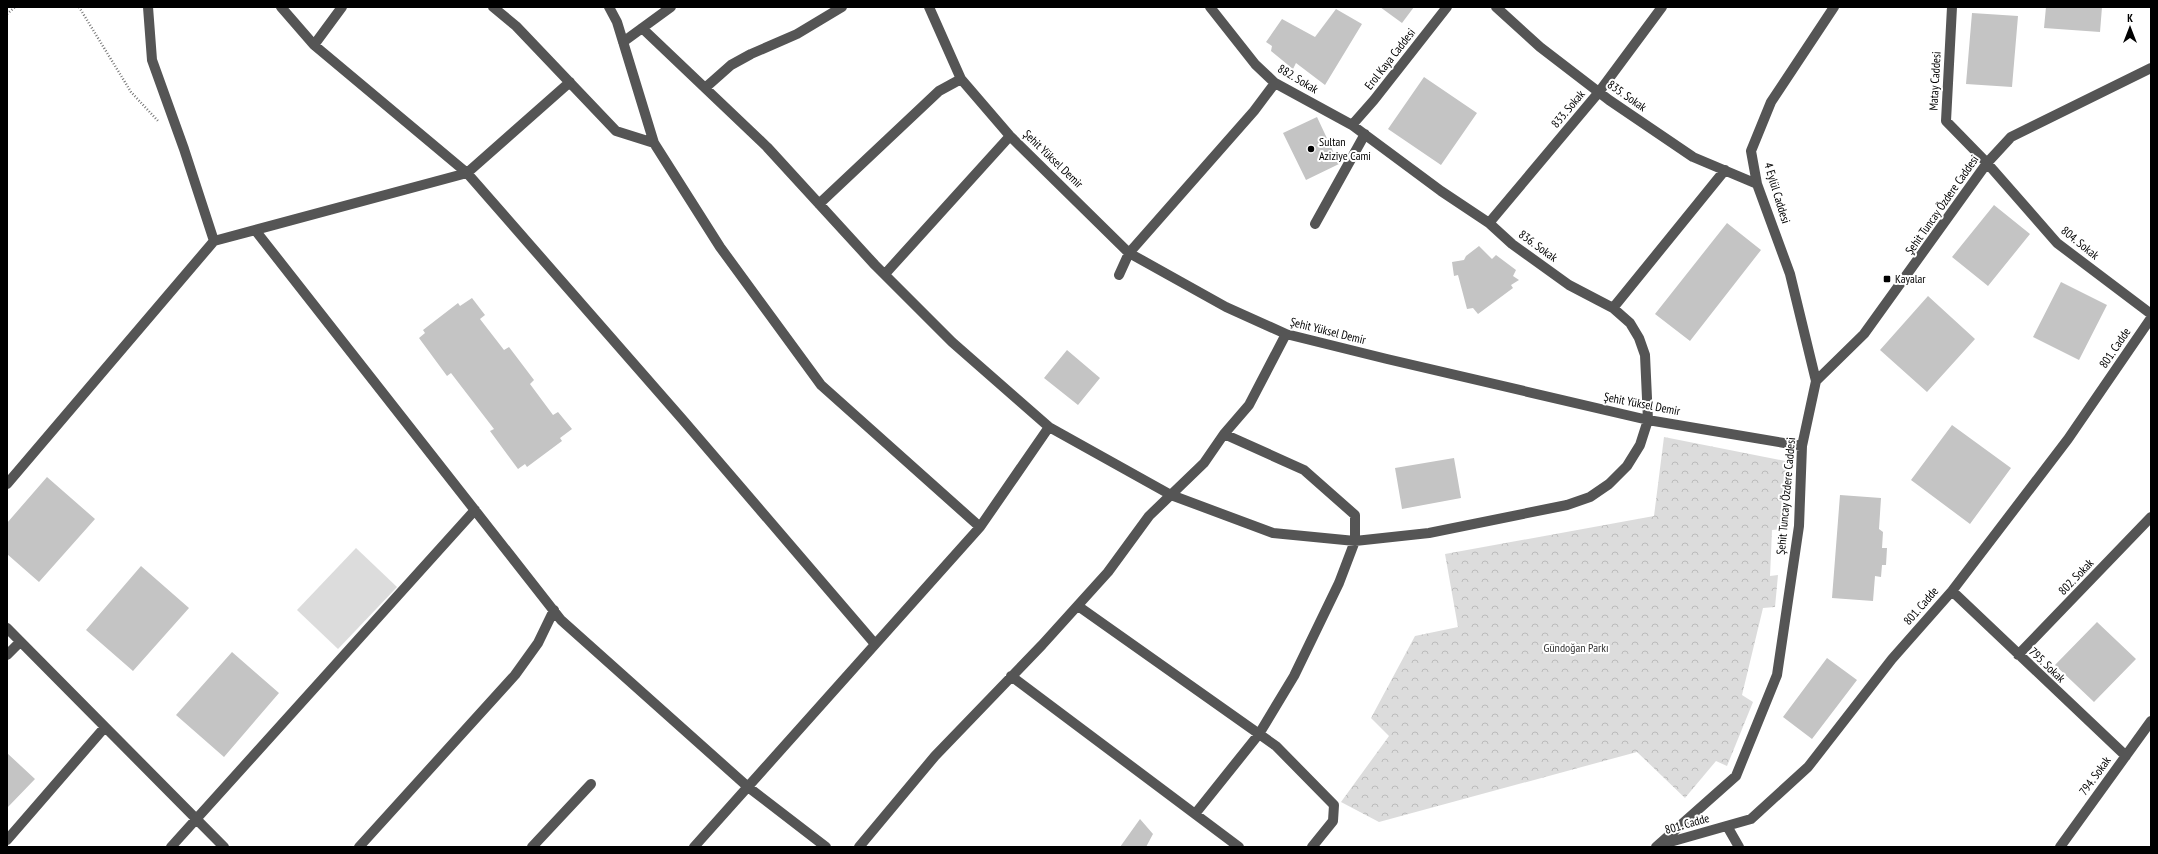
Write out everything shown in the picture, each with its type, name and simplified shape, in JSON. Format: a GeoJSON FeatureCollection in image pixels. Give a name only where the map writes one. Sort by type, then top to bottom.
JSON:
{"type":"FeatureCollection","features":[{"type":"Feature","properties":{"kind":"street"},"geometry":{"type":"LineString","coordinates":[[148,7],[152,60],[184,149],[214,241]]}},
{"type":"Feature","properties":{"kind":"street"},"geometry":{"type":"LineString","coordinates":[[280,7],[314,45],[466,174],[683,420],[875,644]]}},
{"type":"Feature","properties":{"kind":"street"},"geometry":{"type":"LineString","coordinates":[[314,45],[342,7]]}},
{"type":"Feature","properties":{"kind":"street"},"geometry":{"type":"LineString","coordinates":[[493,7],[516,26],[616,131],[654,143]]}},
{"type":"Feature","properties":{"kind":"street"},"geometry":{"type":"LineString","coordinates":[[609,7],[617,22],[654,143],[720,247],[821,385],[980,527]]}},
{"type":"Feature","properties":{"kind":"street"},"geometry":{"type":"LineString","coordinates":[[623,42],[671,7]]}},
{"type":"Feature","properties":{"kind":"street"},"geometry":{"type":"LineString","coordinates":[[705,88],[731,65],[751,54],[813,26],[842,7]]}},
{"type":"Feature","properties":{"kind":"street","name":"Şehit Yüksel Demir"},"geometry":{"type":"LineString","coordinates":[[929,7],[961,79],[1010,136],[1129,253],[1226,307],[1286,334],[1648,420],[1802,446]]}},
{"type":"Feature","properties":{"kind":"street","name":"882. Sokak"},"geometry":{"type":"LineString","coordinates":[[1210,7],[1255,64],[1275,83],[1352,125]]}},
{"type":"Feature","properties":{"kind":"street","name":"Erol Kaya Caddesi"},"geometry":{"type":"LineString","coordinates":[[1352,125],[1374,100],[1447,7]]}},
{"type":"Feature","properties":{"kind":"street","name":"835. Sokak"},"geometry":{"type":"LineString","coordinates":[[1496,7],[1540,48],[1693,157],[1757,184]]}},
{"type":"Feature","properties":{"kind":"street","name":"833. Sokak"},"geometry":{"type":"LineString","coordinates":[[1489,223],[1600,92],[1662,7]]}},
{"type":"Feature","properties":{"kind":"street","name":"4 Eylül Caddesi"},"geometry":{"type":"LineString","coordinates":[[1816,381],[1790,274],[1757,184],[1751,151],[1771,102],[1834,7]]}},
{"type":"Feature","properties":{"kind":"street","name":"Matay Caddesi"},"geometry":{"type":"LineString","coordinates":[[1952,7],[1946,120],[1987,163]]}},
{"type":"Feature","properties":{"kind":"street"},"geometry":{"type":"LineString","coordinates":[[642,28],[767,147],[885,274],[952,342],[1049,427],[1171,495],[1273,533],[1354,541],[1429,533],[1568,505],[1590,497],[1609,484],[1627,466],[1640,445],[1648,420]]}},
{"type":"Feature","properties":{"kind":"street","name":"Şehit Tuncay Özdere Caddesi"},"geometry":{"type":"LineString","coordinates":[[1657,846],[1736,776],[1777,676],[1799,526],[1802,446],[1816,381],[1864,334],[1987,163],[2011,137],[2151,68]]}},
{"type":"Feature","properties":{"kind":"street"},"geometry":{"type":"LineString","coordinates":[[819,204],[940,91],[961,79]]}},
{"type":"Feature","properties":{"kind":"street"},"geometry":{"type":"LineString","coordinates":[[7,484],[214,241],[466,174],[570,82]]}},
{"type":"Feature","properties":{"kind":"street"},"geometry":{"type":"LineString","coordinates":[[1119,275],[1129,253],[1254,111],[1275,83]]}},
{"type":"Feature","properties":{"kind":"street","name":"836. Sokak"},"geometry":{"type":"LineString","coordinates":[[1352,125],[1441,191],[1489,223],[1512,244],[1569,285],[1613,308],[1630,323],[1639,338],[1645,355],[1648,420]]}},
{"type":"Feature","properties":{"kind":"street"},"geometry":{"type":"LineString","coordinates":[[1315,224],[1365,134]]}},
{"type":"Feature","properties":{"kind":"street"},"geometry":{"type":"LineString","coordinates":[[885,274],[1010,136]]}},
{"type":"Feature","properties":{"kind":"street","name":"804. Sokak"},"geometry":{"type":"LineString","coordinates":[[1987,163],[2056,243],[2151,314]]}},
{"type":"Feature","properties":{"kind":"street"},"geometry":{"type":"LineString","coordinates":[[1613,308],[1725,170]]}},
{"type":"Feature","properties":{"kind":"street"},"geometry":{"type":"LineString","coordinates":[[255,230],[561,620],[748,787],[826,847]]}},
{"type":"Feature","properties":{"kind":"street","name":"801. Cadde"},"geometry":{"type":"LineString","coordinates":[[1657,846],[1751,818],[1808,767],[1892,659],[1952,591],[2068,439],[2151,318]]}},
{"type":"Feature","properties":{"kind":"street"},"geometry":{"type":"LineString","coordinates":[[859,847],[935,756],[1078,606],[1108,572],[1149,516],[1204,464],[1224,434],[1249,405],[1286,334]]}},
{"type":"Feature","properties":{"kind":"street"},"geometry":{"type":"LineString","coordinates":[[694,847],[980,527],[1049,427]]}},
{"type":"Feature","properties":{"kind":"street"},"geometry":{"type":"LineString","coordinates":[[1195,814],[1259,734],[1294,676],[1339,583],[1354,541],[1354,515],[1304,470],[1224,434]]}},
{"type":"Feature","properties":{"kind":"street"},"geometry":{"type":"LineString","coordinates":[[171,847],[475,510]]}},
{"type":"Feature","properties":{"kind":"street","name":"802. Sokak"},"geometry":{"type":"LineString","coordinates":[[2018,655],[2151,517]]}},
{"type":"Feature","properties":{"kind":"street","name":"795. Sokak"},"geometry":{"type":"LineString","coordinates":[[1952,591],[2126,756]]}},
{"type":"Feature","properties":{"kind":"street"},"geometry":{"type":"LineString","coordinates":[[1078,606],[1276,746],[1334,805],[1333,821],[1312,847]]}},
{"type":"Feature","properties":{"kind":"street"},"geometry":{"type":"LineString","coordinates":[[359,847],[515,675],[538,643],[554,610]]}},
{"type":"Feature","properties":{"kind":"street"},"geometry":{"type":"LineString","coordinates":[[7,628],[224,847]]}},
{"type":"Feature","properties":{"kind":"street"},"geometry":{"type":"LineString","coordinates":[[7,655],[20,642]]}},
{"type":"Feature","properties":{"kind":"street"},"geometry":{"type":"LineString","coordinates":[[1011,676],[1239,847]]}},
{"type":"Feature","properties":{"kind":"street","name":"794. Sokak"},"geometry":{"type":"LineString","coordinates":[[2060,847],[2151,721]]}},
{"type":"Feature","properties":{"kind":"street"},"geometry":{"type":"LineString","coordinates":[[7,840],[105,727]]}},
{"type":"Feature","properties":{"kind":"street"},"geometry":{"type":"LineString","coordinates":[[532,847],[591,784]]}},
{"type":"Feature","properties":{"kind":"street"},"geometry":{"type":"LineString","coordinates":[[1726,826],[1739,847]]}},
{"type":"Feature","properties":{"kind":"path"},"geometry":{"type":"LineString","coordinates":[[7,14],[15,7]]}},
{"type":"Feature","properties":{"kind":"path"},"geometry":{"type":"LineString","coordinates":[[79,7],[131,92],[163,126]]}},
{"type":"Feature","properties":{"kind":"green space","name":"Gündoğan Parkı"},"geometry":{"type":"Polygon","coordinates":[[[1664,437],[1790,462],[1782,529],[1772,530],[1770,576],[1778,575],[1775,607],[1763,608],[1742,695],[1753,702],[1727,766],[1716,761],[1685,798],[1637,752],[1379,822],[1341,802],[1389,736],[1371,718],[1415,636],[1458,627],[1445,554],[1654,516],[1664,437]]]}},
{"type":"Feature","properties":{"kind":"green space"},"geometry":{"type":"Polygon","coordinates":[[[356,548],[397,587],[338,649],[297,610],[356,548]]]}},
{"type":"Feature","properties":{"kind":"building"},"geometry":{"type":"Polygon","coordinates":[[[1380,7],[1414,7],[1402,23],[1380,7]]]}},
{"type":"Feature","properties":{"kind":"building"},"geometry":{"type":"Polygon","coordinates":[[[2046,7],[2102,7],[2100,32],[2044,28],[2046,7]]]}},
{"type":"Feature","properties":{"kind":"building"},"geometry":{"type":"Polygon","coordinates":[[[1336,9],[1362,24],[1325,85],[1296,63],[1293,69],[1271,51],[1272,46],[1266,42],[1282,19],[1315,37],[1336,9]]]}},
{"type":"Feature","properties":{"kind":"building"},"geometry":{"type":"Polygon","coordinates":[[[1972,13],[2018,16],[2012,87],[1966,84],[1972,13]]]}},
{"type":"Feature","properties":{"kind":"building"},"geometry":{"type":"Polygon","coordinates":[[[1424,77],[1477,113],[1441,165],[1388,129],[1424,77]]]}},
{"type":"Feature","properties":{"kind":"building","name":"Sultan Aziziye Cami"},"geometry":{"type":"Polygon","coordinates":[[[1317,117],[1339,164],[1306,180],[1283,133],[1317,117]]]}},
{"type":"Feature","properties":{"kind":"building"},"geometry":{"type":"Polygon","coordinates":[[[1994,205],[2030,234],[1988,286],[1952,257],[1994,205]]]}},
{"type":"Feature","properties":{"kind":"building"},"geometry":{"type":"Polygon","coordinates":[[[1727,223],[1761,250],[1690,341],[1655,314],[1727,223]]]}},
{"type":"Feature","properties":{"kind":"building"},"geometry":{"type":"Polygon","coordinates":[[[1479,246],[1492,259],[1496,255],[1516,270],[1513,276],[1519,280],[1511,285],[1513,288],[1478,314],[1473,308],[1467,309],[1458,275],[1454,276],[1452,262],[1464,260],[1466,256],[1479,246]]]}},
{"type":"Feature","properties":{"kind":"building"},"geometry":{"type":"Polygon","coordinates":[[[2061,282],[2107,305],[2079,360],[2033,337],[2061,282]]]}},
{"type":"Feature","properties":{"kind":"building"},"geometry":{"type":"Polygon","coordinates":[[[1928,296],[1975,339],[1927,392],[1880,350],[1928,296]]]}},
{"type":"Feature","properties":{"kind":"building"},"geometry":{"type":"Polygon","coordinates":[[[472,298],[485,315],[480,319],[504,350],[509,347],[534,380],[530,384],[553,415],[558,412],[572,429],[560,438],[562,441],[527,467],[525,464],[518,469],[490,431],[494,429],[451,373],[447,376],[419,338],[425,333],[423,330],[458,303],[460,306],[472,298]]]}},
{"type":"Feature","properties":{"kind":"building"},"geometry":{"type":"Polygon","coordinates":[[[1067,350],[1100,378],[1078,405],[1044,378],[1067,350]]]}},
{"type":"Feature","properties":{"kind":"building"},"geometry":{"type":"Polygon","coordinates":[[[1952,425],[2011,468],[1970,524],[1911,480],[1952,425]]]}},
{"type":"Feature","properties":{"kind":"building"},"geometry":{"type":"Polygon","coordinates":[[[1454,458],[1461,498],[1402,509],[1395,468],[1454,458]]]}},
{"type":"Feature","properties":{"kind":"building"},"geometry":{"type":"Polygon","coordinates":[[[47,477],[95,519],[39,582],[7,554],[7,523],[47,477]]]}},
{"type":"Feature","properties":{"kind":"building"},"geometry":{"type":"Polygon","coordinates":[[[1840,495],[1881,498],[1879,529],[1883,532],[1882,548],[1887,548],[1886,565],[1882,565],[1881,577],[1875,576],[1873,601],[1832,598],[1840,495]]]}},
{"type":"Feature","properties":{"kind":"building"},"geometry":{"type":"Polygon","coordinates":[[[141,566],[189,608],[133,671],[86,630],[141,566]]]}},
{"type":"Feature","properties":{"kind":"building"},"geometry":{"type":"Polygon","coordinates":[[[2097,622],[2136,659],[2094,702],[2055,665],[2097,622]]]}},
{"type":"Feature","properties":{"kind":"building"},"geometry":{"type":"Polygon","coordinates":[[[232,652],[279,693],[224,757],[176,715],[232,652]]]}},
{"type":"Feature","properties":{"kind":"building"},"geometry":{"type":"Polygon","coordinates":[[[1827,658],[1857,680],[1812,739],[1783,717],[1827,658]]]}},
{"type":"Feature","properties":{"kind":"building"},"geometry":{"type":"Polygon","coordinates":[[[7,753],[35,779],[7,808],[7,753]]]}},
{"type":"Feature","properties":{"kind":"building"},"geometry":{"type":"Polygon","coordinates":[[[1140,819],[1153,834],[1146,847],[1120,847],[1140,819]]]}},
{"type":"Feature","properties":{"kind":"place","name":"Sultan Aziziye Cami"},"geometry":{"type":"Point","coordinates":[1311,149]}},
{"type":"Feature","properties":{"kind":"place","name":"Kayalar"},"geometry":{"type":"Point","coordinates":[1887,279]}}]}
